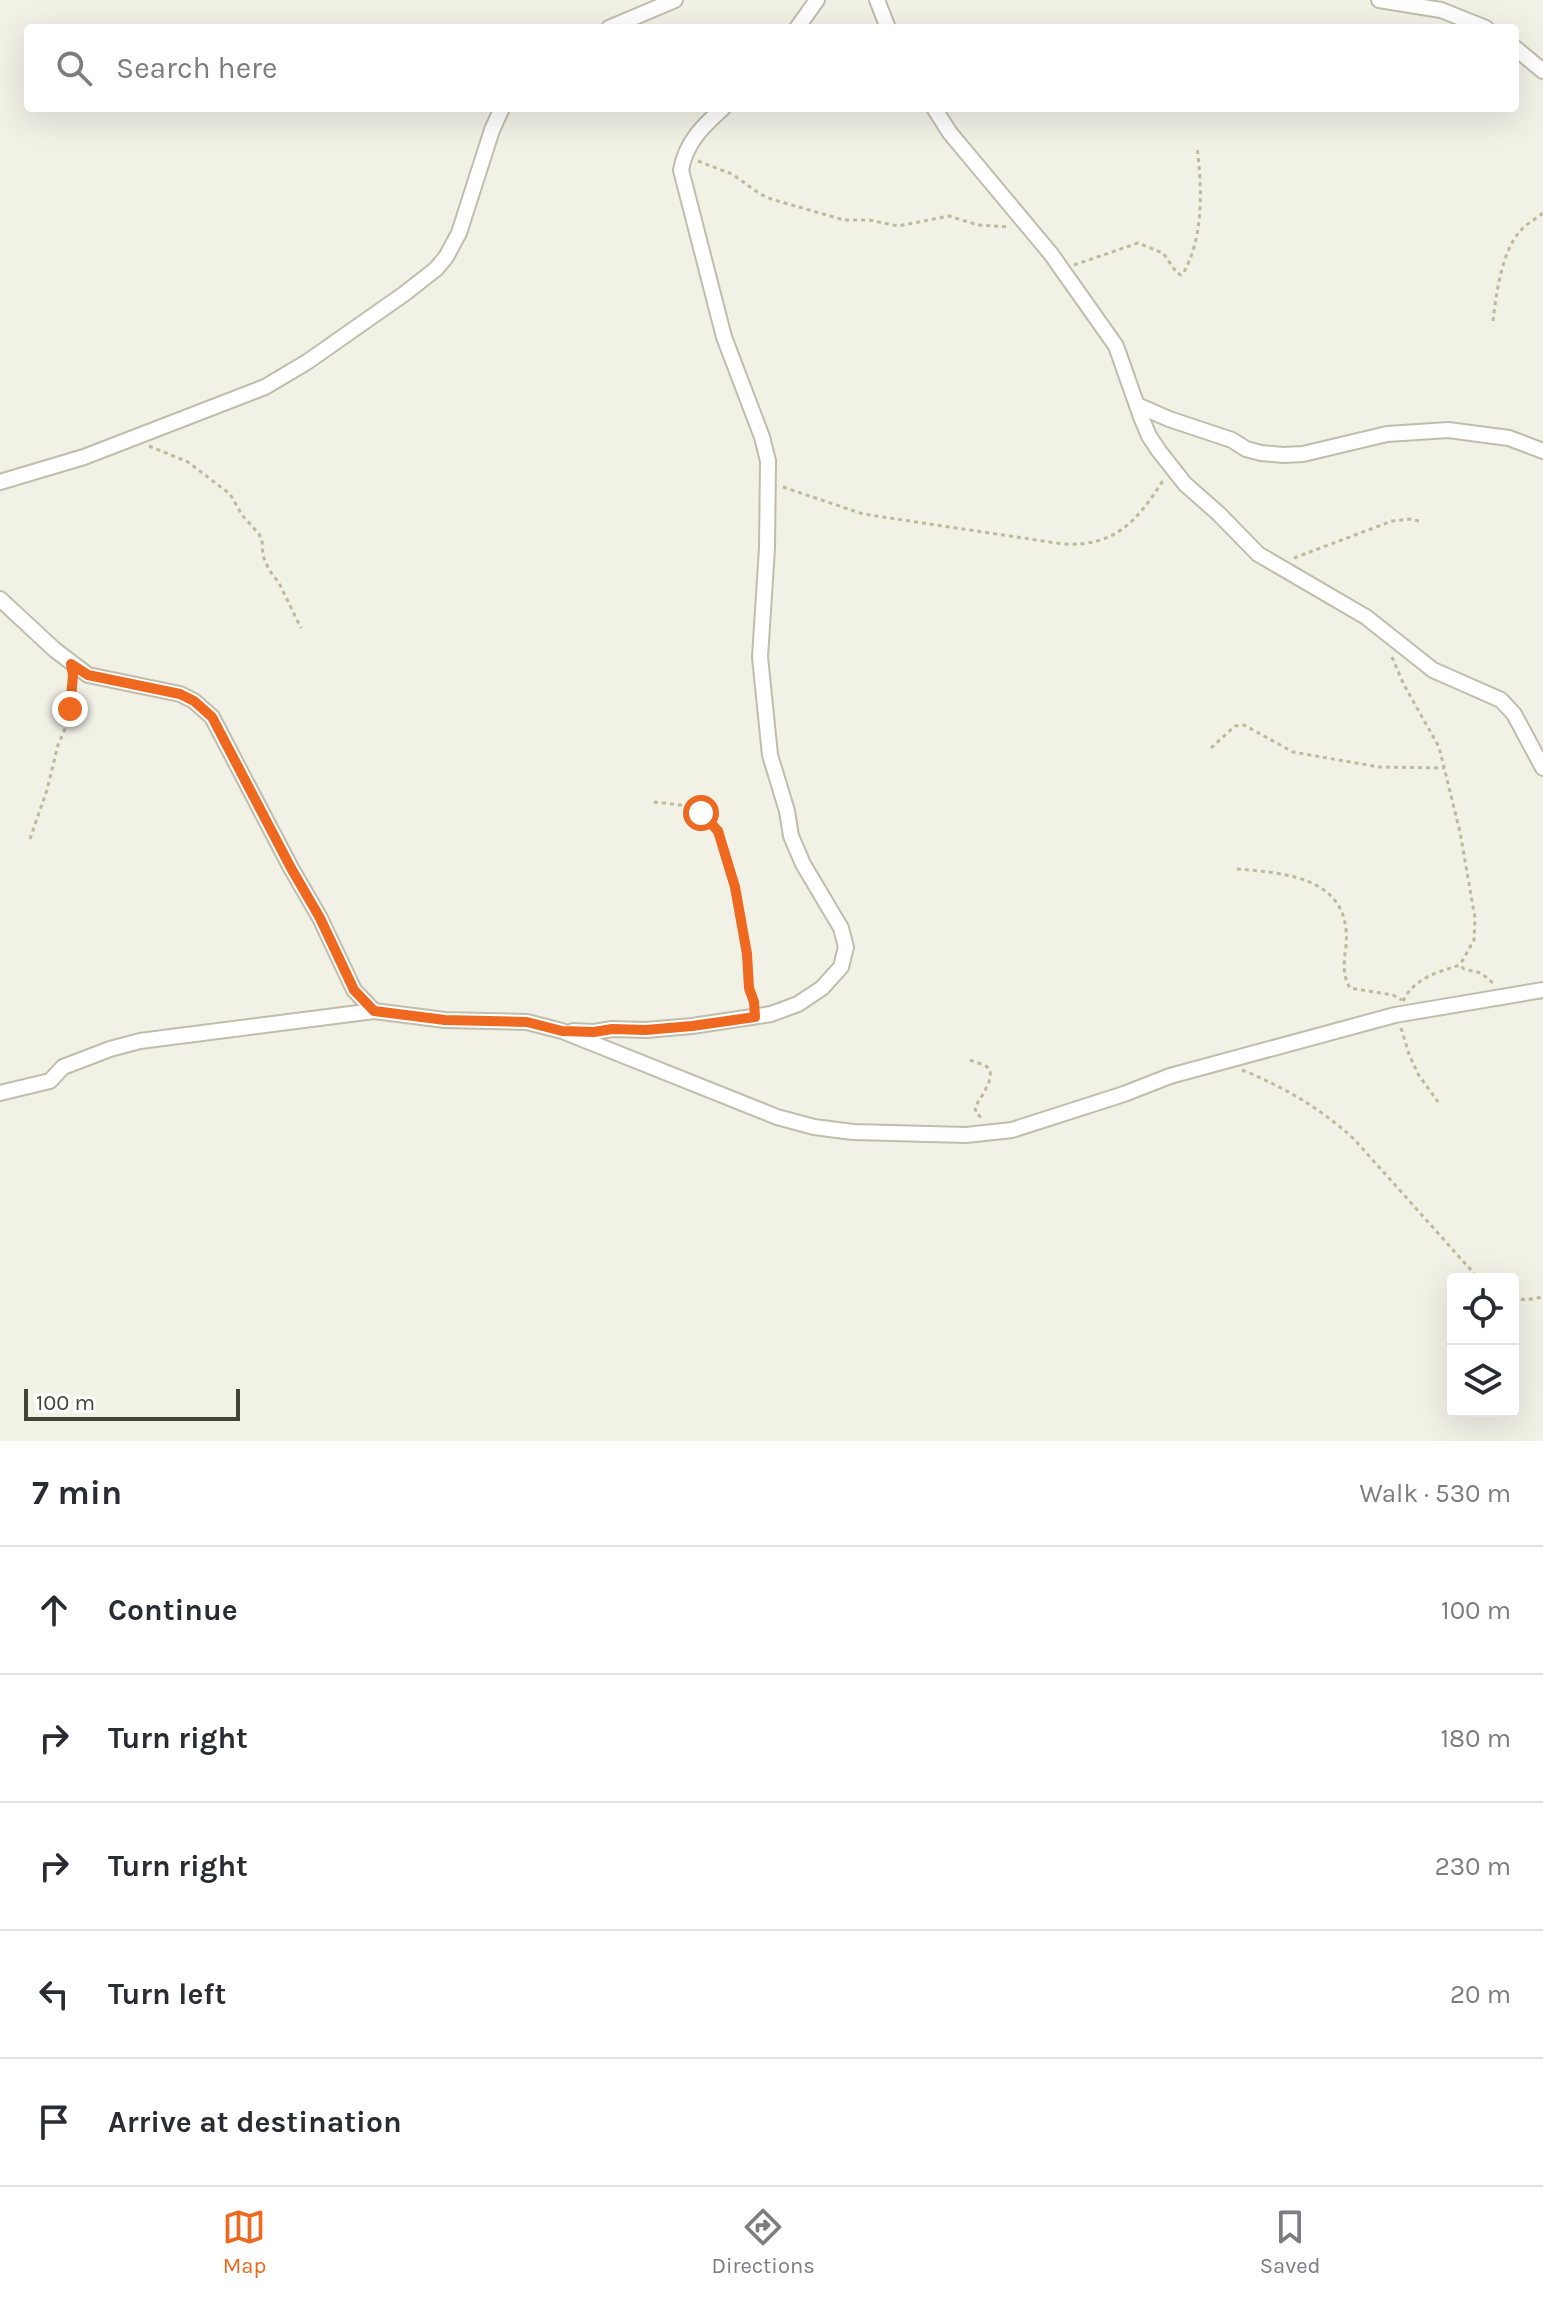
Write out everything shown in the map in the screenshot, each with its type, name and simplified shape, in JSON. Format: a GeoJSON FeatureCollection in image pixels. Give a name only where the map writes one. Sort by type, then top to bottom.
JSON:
{"type":"FeatureCollection","features":[{"type":"Feature","properties":{"kind":"street"},"geometry":{"type":"LineString","coordinates":[[618,24],[675,0]]}},
{"type":"Feature","properties":{"kind":"street"},"geometry":{"type":"LineString","coordinates":[[800,24],[817,0]]}},
{"type":"Feature","properties":{"kind":"street"},"geometry":{"type":"LineString","coordinates":[[877,0],[886,24]]}},
{"type":"Feature","properties":{"kind":"street"},"geometry":{"type":"LineString","coordinates":[[1379,0],[1441,10],[1476,24]]}},
{"type":"Feature","properties":{"kind":"street"},"geometry":{"type":"LineString","coordinates":[[1519,51],[1543,71]]}},
{"type":"Feature","properties":{"kind":"street"},"geometry":{"type":"LineString","coordinates":[[0,482],[48,469],[265,387],[343,338],[404,294],[436,269],[459,233],[500,112]]}},
{"type":"Feature","properties":{"kind":"street"},"geometry":{"type":"LineString","coordinates":[[562,1031],[646,1030],[771,1014],[798,1004],[822,988],[841,967],[846,947],[841,928],[803,864],[791,836],[787,811],[770,755],[760,657],[768,461],[724,337],[681,170],[686,150],[700,129],[719,112]]}},
{"type":"Feature","properties":{"kind":"street"},"geometry":{"type":"LineString","coordinates":[[937,112],[950,133],[1063,270],[1116,346],[1149,436],[1171,468],[1258,554],[1366,617],[1433,670],[1501,700],[1514,714],[1543,768]]}},
{"type":"Feature","properties":{"kind":"street"},"geometry":{"type":"LineString","coordinates":[[1137,405],[1261,453],[1303,454],[1387,434],[1448,430],[1509,438],[1543,451]]}},
{"type":"Feature","properties":{"kind":"street"},"geometry":{"type":"LineString","coordinates":[[0,599],[71,664],[88,675],[180,694],[194,701],[212,717],[320,918],[354,990],[374,1011]]}},
{"type":"Feature","properties":{"kind":"street"},"geometry":{"type":"LineString","coordinates":[[0,1093],[50,1081],[63,1067],[140,1041],[374,1011],[445,1020],[527,1022],[562,1031],[777,1117],[814,1127],[853,1132],[966,1135],[1012,1130],[1170,1076],[1395,1015],[1543,990]]}},
{"type":"Feature","properties":{"kind":"path"},"geometry":{"type":"LineString","coordinates":[[1063,270],[1138,243],[1163,253],[1174,271],[1181,275],[1198,239],[1200,175],[1197,147]]}},
{"type":"Feature","properties":{"kind":"path"},"geometry":{"type":"LineString","coordinates":[[686,150],[693,158],[732,174],[760,194],[844,220],[869,220],[898,226],[949,216],[978,225],[1029,227]]}},
{"type":"Feature","properties":{"kind":"path"},"geometry":{"type":"LineString","coordinates":[[1493,321],[1499,278],[1514,241],[1521,230],[1543,213]]}},
{"type":"Feature","properties":{"kind":"path"},"geometry":{"type":"LineString","coordinates":[[131,439],[188,462],[230,494],[242,515],[259,534],[269,570],[301,628]]}},
{"type":"Feature","properties":{"kind":"path"},"geometry":{"type":"LineString","coordinates":[[769,479],[789,490],[863,514],[1083,545],[1098,542],[1136,519],[1171,468]]}},
{"type":"Feature","properties":{"kind":"path"},"geometry":{"type":"LineString","coordinates":[[1276,565],[1392,521],[1419,521]]}},
{"type":"Feature","properties":{"kind":"path"},"geometry":{"type":"LineString","coordinates":[[1386,648],[1439,747],[1460,832],[1475,918],[1474,940],[1460,965],[1415,985],[1395,1015],[1418,1074],[1438,1102]]}},
{"type":"Feature","properties":{"kind":"path"},"geometry":{"type":"LineString","coordinates":[[30,839],[58,745],[69,720],[71,664]]}},
{"type":"Feature","properties":{"kind":"path"},"geometry":{"type":"LineString","coordinates":[[1211,748],[1235,726],[1244,725],[1293,752],[1379,767],[1444,768]]}},
{"type":"Feature","properties":{"kind":"path"},"geometry":{"type":"LineString","coordinates":[[654,802],[693,808],[718,831],[741,912],[755,1017]]}},
{"type":"Feature","properties":{"kind":"path"},"geometry":{"type":"LineString","coordinates":[[1237,869],[1300,876],[1326,891],[1336,900],[1343,913],[1345,980],[1350,988],[1393,995],[1403,1001]]}},
{"type":"Feature","properties":{"kind":"path"},"geometry":{"type":"LineString","coordinates":[[1460,965],[1481,973],[1499,989]]}},
{"type":"Feature","properties":{"kind":"path"},"geometry":{"type":"LineString","coordinates":[[970,1060],[991,1072],[991,1078],[975,1107],[976,1113],[986,1121]]}},
{"type":"Feature","properties":{"kind":"path"},"geometry":{"type":"LineString","coordinates":[[1225,1060],[1291,1092],[1332,1119],[1354,1139],[1474,1273]]}},
{"type":"Feature","properties":{"kind":"path"},"geometry":{"type":"LineString","coordinates":[[1519,1299],[1543,1297]]}},
{"type":"Feature","properties":{"kind":"route"},"geometry":{"type":"LineString","coordinates":[[70,709],[71,664],[88,675],[180,694],[194,701],[212,717],[320,918],[354,990],[374,1011],[445,1020],[527,1022],[562,1031],[594,1032],[692,1026],[755,1017],[735,887],[718,831],[701,813]]}}]}
